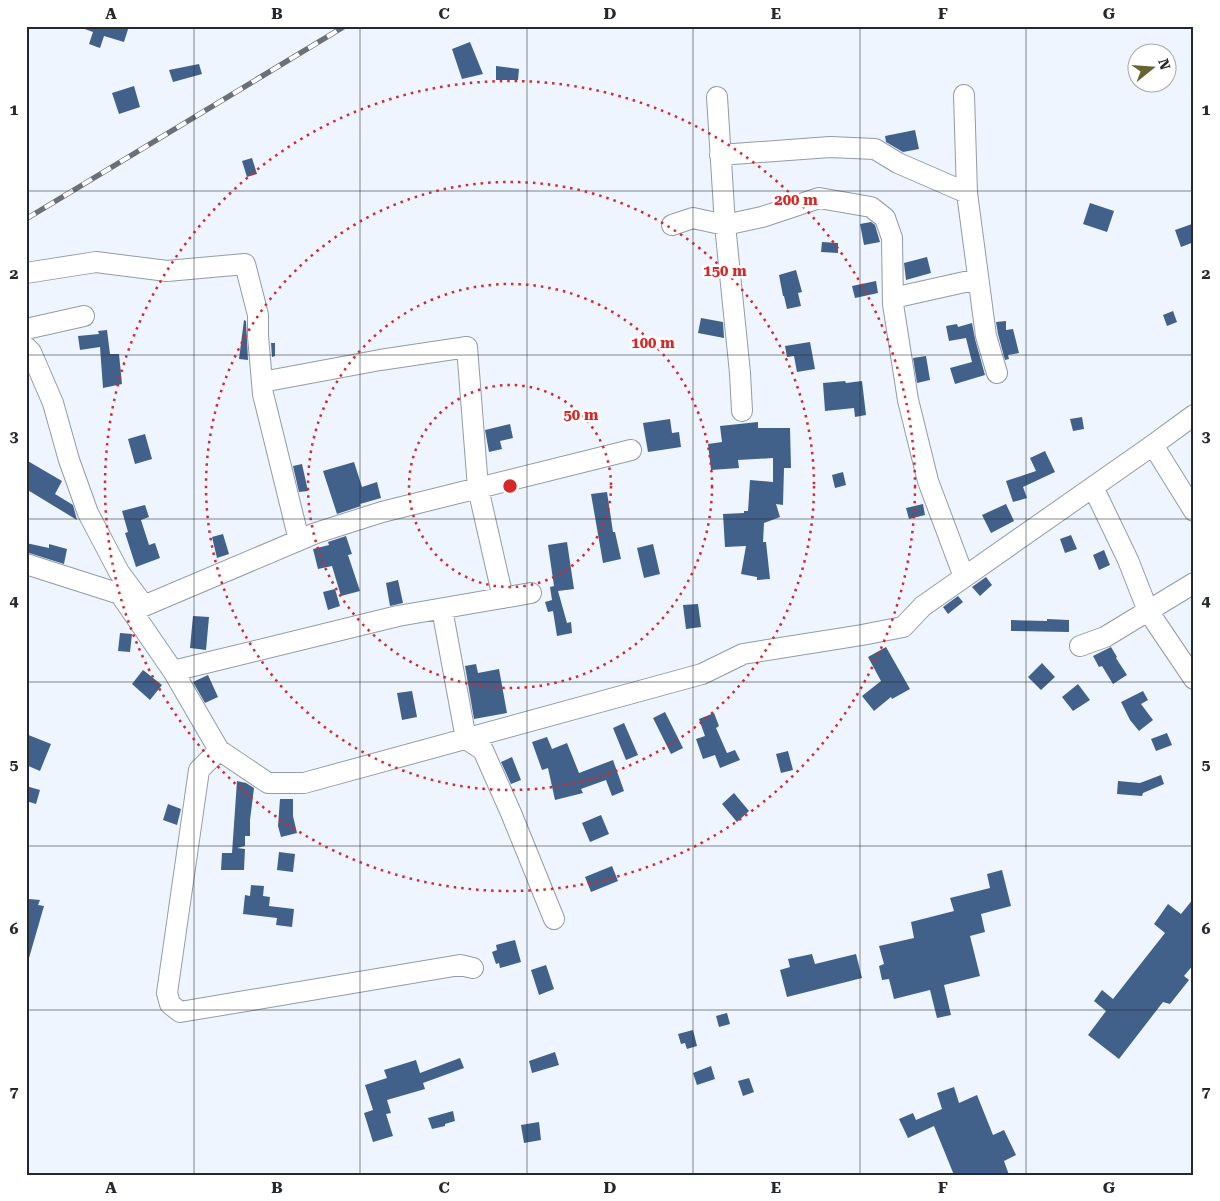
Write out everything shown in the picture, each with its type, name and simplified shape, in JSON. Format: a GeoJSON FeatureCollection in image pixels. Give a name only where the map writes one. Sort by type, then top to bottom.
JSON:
{"type":"FeatureCollection","features":[{"type":"Feature","properties":{"kind":"street"},"geometry":{"type":"LineString","coordinates":[[964,95],[967,193],[986,336],[996,372]]}},
{"type":"Feature","properties":{"kind":"street"},"geometry":{"type":"LineString","coordinates":[[717,97],[725,225],[742,411]]}},
{"type":"Feature","properties":{"kind":"street"},"geometry":{"type":"LineString","coordinates":[[720,155],[830,147],[875,149],[898,163],[967,193]]}},
{"type":"Feature","properties":{"kind":"street"},"geometry":{"type":"LineString","coordinates":[[672,225],[693,218],[725,225],[762,217],[819,198],[871,207],[885,218],[892,238],[892,298],[908,400],[928,481],[964,577]]}},
{"type":"Feature","properties":{"kind":"street"},"geometry":{"type":"LineString","coordinates":[[26,273],[96,262],[167,271],[245,264],[258,315],[263,394],[299,540]]}},
{"type":"Feature","properties":{"kind":"street"},"geometry":{"type":"LineString","coordinates":[[892,298],[978,279]]}},
{"type":"Feature","properties":{"kind":"street"},"geometry":{"type":"LineString","coordinates":[[26,330],[84,316]]}},
{"type":"Feature","properties":{"kind":"street"},"geometry":{"type":"LineString","coordinates":[[262,382],[380,360],[467,347],[478,488],[503,598]]}},
{"type":"Feature","properties":{"kind":"street"},"geometry":{"type":"LineString","coordinates":[[26,348],[31,352],[53,403],[69,460],[88,513],[173,671],[220,750],[268,783],[304,783],[702,674],[743,654],[902,628],[923,606],[1194,415]]}},
{"type":"Feature","properties":{"kind":"street"},"geometry":{"type":"LineString","coordinates":[[1152,446],[1194,511]]}},
{"type":"Feature","properties":{"kind":"street"},"geometry":{"type":"LineString","coordinates":[[138,608],[316,533],[382,512],[631,450]]}},
{"type":"Feature","properties":{"kind":"street"},"geometry":{"type":"LineString","coordinates":[[1093,487],[1128,560],[1148,611],[1194,679]]}},
{"type":"Feature","properties":{"kind":"street"},"geometry":{"type":"LineString","coordinates":[[26,564],[120,594],[138,608]]}},
{"type":"Feature","properties":{"kind":"street"},"geometry":{"type":"LineString","coordinates":[[1080,646],[1106,637],[1194,583]]}},
{"type":"Feature","properties":{"kind":"street"},"geometry":{"type":"LineString","coordinates":[[173,671],[398,616],[531,593]]}},
{"type":"Feature","properties":{"kind":"street"},"geometry":{"type":"LineString","coordinates":[[442,609],[466,739],[483,750],[554,919]]}},
{"type":"Feature","properties":{"kind":"street"},"geometry":{"type":"LineString","coordinates":[[220,750],[198,770],[167,993],[170,1004],[180,1012],[460,965],[473,968]]}},
{"type":"Feature","properties":{"kind":"building"},"geometry":{"type":"Polygon","coordinates":[[[83,26],[129,26],[124,42],[104,36],[100,48],[89,44],[93,32],[82,28],[83,26]]]}},
{"type":"Feature","properties":{"kind":"building"},"geometry":{"type":"Polygon","coordinates":[[[470,42],[483,74],[462,79],[452,49],[470,42]]]}},
{"type":"Feature","properties":{"kind":"building"},"geometry":{"type":"Polygon","coordinates":[[[199,64],[202,74],[173,82],[169,70],[199,64]]]}},
{"type":"Feature","properties":{"kind":"building"},"geometry":{"type":"Polygon","coordinates":[[[496,66],[519,69],[518,80],[496,80],[496,66]]]}},
{"type":"Feature","properties":{"kind":"building"},"geometry":{"type":"Polygon","coordinates":[[[134,86],[140,107],[119,114],[112,93],[134,86]]]}},
{"type":"Feature","properties":{"kind":"building"},"geometry":{"type":"Polygon","coordinates":[[[915,130],[919,149],[903,152],[886,142],[885,136],[915,130]]]}},
{"type":"Feature","properties":{"kind":"building"},"geometry":{"type":"Polygon","coordinates":[[[252,158],[257,174],[247,177],[242,161],[252,158]]]}},
{"type":"Feature","properties":{"kind":"building"},"geometry":{"type":"Polygon","coordinates":[[[1090,203],[1114,211],[1107,232],[1083,224],[1090,203]]]}},
{"type":"Feature","properties":{"kind":"building"},"geometry":{"type":"Polygon","coordinates":[[[871,222],[875,225],[880,242],[864,245],[860,224],[871,222]]]}},
{"type":"Feature","properties":{"kind":"building"},"geometry":{"type":"Polygon","coordinates":[[[1192,224],[1194,242],[1181,247],[1175,230],[1192,224]]]}},
{"type":"Feature","properties":{"kind":"building"},"geometry":{"type":"Polygon","coordinates":[[[822,242],[838,243],[838,253],[821,252],[822,242]]]}},
{"type":"Feature","properties":{"kind":"building"},"geometry":{"type":"Polygon","coordinates":[[[927,257],[931,273],[906,280],[904,263],[927,257]]]}},
{"type":"Feature","properties":{"kind":"building"},"geometry":{"type":"Polygon","coordinates":[[[796,270],[802,292],[798,293],[801,306],[787,309],[779,275],[796,270]]]}},
{"type":"Feature","properties":{"kind":"building"},"geometry":{"type":"Polygon","coordinates":[[[876,281],[878,293],[855,298],[852,286],[876,281]]]}},
{"type":"Feature","properties":{"kind":"building"},"geometry":{"type":"Polygon","coordinates":[[[1173,311],[1177,322],[1167,326],[1163,315],[1173,311]]]}},
{"type":"Feature","properties":{"kind":"building"},"geometry":{"type":"Polygon","coordinates":[[[701,318],[723,322],[724,338],[698,333],[701,318]]]}},
{"type":"Feature","properties":{"kind":"building"},"geometry":{"type":"Polygon","coordinates":[[[244,320],[246,321],[248,360],[239,359],[244,320]]]}},
{"type":"Feature","properties":{"kind":"building"},"geometry":{"type":"Polygon","coordinates":[[[1006,321],[1006,330],[1013,329],[1019,353],[1008,355],[1009,359],[1005,360],[996,322],[1006,321]]]}},
{"type":"Feature","properties":{"kind":"building"},"geometry":{"type":"Polygon","coordinates":[[[972,323],[985,375],[955,384],[950,368],[972,362],[966,338],[949,341],[946,326],[957,324],[958,327],[972,323]]]}},
{"type":"Feature","properties":{"kind":"building"},"geometry":{"type":"Polygon","coordinates":[[[107,330],[110,354],[119,354],[122,384],[103,388],[100,347],[80,350],[78,336],[99,334],[98,331],[107,330]]]}},
{"type":"Feature","properties":{"kind":"building"},"geometry":{"type":"Polygon","coordinates":[[[810,342],[815,369],[797,372],[794,356],[787,357],[785,346],[810,342]]]}},
{"type":"Feature","properties":{"kind":"building"},"geometry":{"type":"Polygon","coordinates":[[[271,343],[275,343],[275,356],[272,357],[271,343]]]}},
{"type":"Feature","properties":{"kind":"building"},"geometry":{"type":"Polygon","coordinates":[[[926,356],[930,380],[917,383],[913,358],[926,356]]]}},
{"type":"Feature","properties":{"kind":"building"},"geometry":{"type":"Polygon","coordinates":[[[845,381],[846,383],[862,381],[866,415],[855,417],[854,408],[825,411],[823,383],[845,381]]]}},
{"type":"Feature","properties":{"kind":"building"},"geometry":{"type":"Polygon","coordinates":[[[1082,417],[1084,429],[1073,431],[1070,419],[1082,417]]]}},
{"type":"Feature","properties":{"kind":"building"},"geometry":{"type":"Polygon","coordinates":[[[670,419],[672,433],[679,432],[681,447],[648,452],[643,423],[670,419]]]}},
{"type":"Feature","properties":{"kind":"building"},"geometry":{"type":"Polygon","coordinates":[[[758,422],[758,428],[790,428],[791,468],[784,468],[783,505],[776,504],[780,517],[764,523],[763,542],[766,542],[770,579],[757,580],[757,577],[741,574],[746,546],[725,547],[723,514],[744,513],[744,511],[748,511],[750,480],[773,482],[773,458],[738,460],[739,468],[711,470],[708,444],[722,442],[720,426],[758,422]]]}},
{"type":"Feature","properties":{"kind":"building"},"geometry":{"type":"Polygon","coordinates":[[[510,424],[513,438],[500,441],[502,449],[489,452],[485,430],[510,424]]]}},
{"type":"Feature","properties":{"kind":"building"},"geometry":{"type":"Polygon","coordinates":[[[145,434],[152,459],[135,464],[128,439],[145,434]]]}},
{"type":"Feature","properties":{"kind":"building"},"geometry":{"type":"Polygon","coordinates":[[[1045,451],[1055,472],[1023,487],[1027,498],[1013,502],[1006,481],[1036,471],[1030,458],[1045,451]]]}},
{"type":"Feature","properties":{"kind":"building"},"geometry":{"type":"Polygon","coordinates":[[[26,460],[62,481],[55,494],[73,505],[77,520],[26,489],[26,460]]]}},
{"type":"Feature","properties":{"kind":"building"},"geometry":{"type":"Polygon","coordinates":[[[354,462],[362,487],[377,482],[381,498],[360,504],[361,506],[337,514],[323,471],[354,462]]]}},
{"type":"Feature","properties":{"kind":"building"},"geometry":{"type":"Polygon","coordinates":[[[302,464],[308,491],[299,492],[293,466],[302,464]]]}},
{"type":"Feature","properties":{"kind":"building"},"geometry":{"type":"Polygon","coordinates":[[[843,472],[846,485],[835,488],[832,475],[843,472]]]}},
{"type":"Feature","properties":{"kind":"building"},"geometry":{"type":"Polygon","coordinates":[[[607,492],[613,532],[615,532],[621,559],[603,563],[591,494],[607,492]]]}},
{"type":"Feature","properties":{"kind":"building"},"geometry":{"type":"Polygon","coordinates":[[[923,504],[925,515],[909,519],[906,508],[923,504]]]}},
{"type":"Feature","properties":{"kind":"building"},"geometry":{"type":"Polygon","coordinates":[[[1006,504],[1014,521],[991,533],[982,515],[1006,504]]]}},
{"type":"Feature","properties":{"kind":"building"},"geometry":{"type":"Polygon","coordinates":[[[145,505],[149,517],[141,520],[149,545],[155,543],[160,558],[136,567],[125,533],[128,532],[122,511],[145,505]]]}},
{"type":"Feature","properties":{"kind":"building"},"geometry":{"type":"Polygon","coordinates":[[[223,534],[229,554],[217,558],[212,537],[223,534]]]}},
{"type":"Feature","properties":{"kind":"building"},"geometry":{"type":"Polygon","coordinates":[[[1071,535],[1077,549],[1065,553],[1060,539],[1071,535]]]}},
{"type":"Feature","properties":{"kind":"building"},"geometry":{"type":"Polygon","coordinates":[[[346,536],[352,554],[348,555],[360,591],[341,596],[332,566],[318,569],[313,549],[329,545],[328,542],[346,536]]]}},
{"type":"Feature","properties":{"kind":"building"},"geometry":{"type":"Polygon","coordinates":[[[567,542],[574,589],[558,591],[567,623],[571,622],[572,633],[557,636],[553,611],[548,612],[545,602],[552,600],[550,587],[554,586],[548,545],[567,542]]]}},
{"type":"Feature","properties":{"kind":"building"},"geometry":{"type":"Polygon","coordinates":[[[26,543],[49,548],[49,544],[67,549],[64,564],[26,552],[26,543]]]}},
{"type":"Feature","properties":{"kind":"building"},"geometry":{"type":"Polygon","coordinates":[[[653,544],[660,574],[644,578],[637,548],[653,544]]]}},
{"type":"Feature","properties":{"kind":"building"},"geometry":{"type":"Polygon","coordinates":[[[1104,550],[1110,565],[1099,570],[1093,555],[1104,550]]]}},
{"type":"Feature","properties":{"kind":"building"},"geometry":{"type":"Polygon","coordinates":[[[986,577],[992,585],[980,596],[972,587],[986,577]]]}},
{"type":"Feature","properties":{"kind":"building"},"geometry":{"type":"Polygon","coordinates":[[[398,580],[403,603],[390,606],[386,583],[398,580]]]}},
{"type":"Feature","properties":{"kind":"building"},"geometry":{"type":"Polygon","coordinates":[[[335,589],[340,606],[328,610],[323,592],[335,589]]]}},
{"type":"Feature","properties":{"kind":"building"},"geometry":{"type":"Polygon","coordinates":[[[958,596],[963,602],[948,614],[943,607],[958,596]]]}},
{"type":"Feature","properties":{"kind":"building"},"geometry":{"type":"Polygon","coordinates":[[[698,604],[701,627],[686,629],[683,605],[698,604]]]}},
{"type":"Feature","properties":{"kind":"building"},"geometry":{"type":"Polygon","coordinates":[[[193,616],[209,617],[206,650],[190,648],[193,616]]]}},
{"type":"Feature","properties":{"kind":"building"},"geometry":{"type":"Polygon","coordinates":[[[1047,619],[1069,620],[1069,632],[1011,631],[1011,620],[1047,621],[1047,619]]]}},
{"type":"Feature","properties":{"kind":"building"},"geometry":{"type":"Polygon","coordinates":[[[120,633],[132,634],[130,652],[118,651],[120,633]]]}},
{"type":"Feature","properties":{"kind":"building"},"geometry":{"type":"Polygon","coordinates":[[[886,647],[910,689],[892,699],[891,697],[874,711],[862,696],[881,681],[868,657],[886,647]]]}},
{"type":"Feature","properties":{"kind":"building"},"geometry":{"type":"Polygon","coordinates":[[[1111,647],[1127,675],[1113,684],[1102,666],[1099,667],[1093,656],[1111,647]]]}},
{"type":"Feature","properties":{"kind":"building"},"geometry":{"type":"Polygon","coordinates":[[[1042,663],[1055,677],[1041,690],[1028,677],[1042,663]]]}},
{"type":"Feature","properties":{"kind":"building"},"geometry":{"type":"Polygon","coordinates":[[[476,664],[478,673],[499,669],[507,713],[474,719],[465,666],[476,664]]]}},
{"type":"Feature","properties":{"kind":"building"},"geometry":{"type":"Polygon","coordinates":[[[143,670],[162,685],[150,700],[132,684],[143,670]]]}},
{"type":"Feature","properties":{"kind":"building"},"geometry":{"type":"Polygon","coordinates":[[[208,675],[218,697],[205,703],[193,682],[208,675]]]}},
{"type":"Feature","properties":{"kind":"building"},"geometry":{"type":"Polygon","coordinates":[[[1078,684],[1090,700],[1073,711],[1062,697],[1078,684]]]}},
{"type":"Feature","properties":{"kind":"building"},"geometry":{"type":"Polygon","coordinates":[[[412,691],[417,717],[402,720],[397,693],[412,691]]]}},
{"type":"Feature","properties":{"kind":"building"},"geometry":{"type":"Polygon","coordinates":[[[1143,691],[1148,700],[1141,704],[1153,720],[1139,731],[1130,720],[1121,702],[1143,691]]]}},
{"type":"Feature","properties":{"kind":"building"},"geometry":{"type":"Polygon","coordinates":[[[665,712],[683,748],[671,754],[653,718],[665,712]]]}},
{"type":"Feature","properties":{"kind":"building"},"geometry":{"type":"Polygon","coordinates":[[[714,713],[719,726],[716,728],[727,753],[735,750],[740,760],[720,768],[715,755],[703,759],[696,739],[705,736],[699,719],[714,713]]]}},
{"type":"Feature","properties":{"kind":"building"},"geometry":{"type":"Polygon","coordinates":[[[624,723],[638,755],[626,760],[613,728],[624,723]]]}},
{"type":"Feature","properties":{"kind":"building"},"geometry":{"type":"Polygon","coordinates":[[[1167,733],[1172,745],[1156,751],[1151,739],[1167,733]]]}},
{"type":"Feature","properties":{"kind":"building"},"geometry":{"type":"Polygon","coordinates":[[[26,734],[51,744],[40,771],[26,765],[26,734]]]}},
{"type":"Feature","properties":{"kind":"building"},"geometry":{"type":"Polygon","coordinates":[[[547,737],[552,749],[567,743],[579,773],[613,760],[624,791],[612,796],[606,780],[581,789],[583,793],[555,800],[548,768],[542,770],[532,742],[547,737]]]}},
{"type":"Feature","properties":{"kind":"building"},"geometry":{"type":"Polygon","coordinates":[[[788,751],[793,770],[781,773],[776,754],[788,751]]]}},
{"type":"Feature","properties":{"kind":"building"},"geometry":{"type":"Polygon","coordinates":[[[512,757],[521,780],[511,784],[501,762],[512,757]]]}},
{"type":"Feature","properties":{"kind":"building"},"geometry":{"type":"Polygon","coordinates":[[[1161,775],[1164,784],[1143,793],[1142,796],[1117,794],[1118,781],[1140,783],[1161,775]]]}},
{"type":"Feature","properties":{"kind":"building"},"geometry":{"type":"Polygon","coordinates":[[[237,781],[246,783],[254,788],[250,836],[245,836],[245,846],[237,848],[245,849],[244,870],[221,870],[222,853],[232,853],[237,781]]]}},
{"type":"Feature","properties":{"kind":"building"},"geometry":{"type":"Polygon","coordinates":[[[26,786],[40,790],[36,804],[26,801],[26,786]]]}},
{"type":"Feature","properties":{"kind":"building"},"geometry":{"type":"Polygon","coordinates":[[[734,793],[749,811],[737,822],[722,804],[734,793]]]}},
{"type":"Feature","properties":{"kind":"building"},"geometry":{"type":"Polygon","coordinates":[[[280,799],[293,799],[293,816],[297,833],[281,837],[278,826],[280,799]]]}},
{"type":"Feature","properties":{"kind":"building"},"geometry":{"type":"Polygon","coordinates":[[[168,804],[181,809],[177,825],[163,820],[168,804]]]}},
{"type":"Feature","properties":{"kind":"building"},"geometry":{"type":"Polygon","coordinates":[[[601,815],[609,834],[590,842],[582,823],[601,815]]]}},
{"type":"Feature","properties":{"kind":"building"},"geometry":{"type":"Polygon","coordinates":[[[279,852],[295,854],[293,872],[277,870],[279,852]]]}},
{"type":"Feature","properties":{"kind":"building"},"geometry":{"type":"Polygon","coordinates":[[[612,866],[618,881],[591,892],[585,877],[612,866]]]}},
{"type":"Feature","properties":{"kind":"building"},"geometry":{"type":"Polygon","coordinates":[[[1002,870],[1011,906],[981,914],[985,932],[970,936],[980,976],[944,985],[951,1015],[937,1018],[930,990],[894,999],[889,979],[882,980],[879,966],[884,964],[879,946],[914,938],[911,922],[954,911],[950,898],[990,888],[987,874],[1002,870]]]}},
{"type":"Feature","properties":{"kind":"building"},"geometry":{"type":"Polygon","coordinates":[[[251,885],[264,886],[263,896],[270,897],[269,906],[294,909],[292,927],[276,925],[277,918],[243,914],[245,895],[250,896],[251,885]]]}},
{"type":"Feature","properties":{"kind":"building"},"geometry":{"type":"Polygon","coordinates":[[[1194,898],[1194,964],[1184,976],[1189,980],[1170,1004],[1163,1002],[1119,1059],[1088,1035],[1106,1011],[1094,1001],[1102,990],[1113,999],[1165,933],[1154,924],[1168,904],[1181,914],[1194,898]]]}},
{"type":"Feature","properties":{"kind":"building"},"geometry":{"type":"Polygon","coordinates":[[[29,899],[40,900],[38,905],[44,906],[29,958],[26,957],[26,907],[29,899]]]}},
{"type":"Feature","properties":{"kind":"building"},"geometry":{"type":"Polygon","coordinates":[[[515,940],[521,962],[500,968],[499,963],[496,964],[492,952],[497,950],[496,945],[515,940]]]}},
{"type":"Feature","properties":{"kind":"building"},"geometry":{"type":"Polygon","coordinates":[[[812,954],[815,964],[856,954],[862,978],[787,997],[780,970],[790,967],[788,959],[812,954]]]}},
{"type":"Feature","properties":{"kind":"building"},"geometry":{"type":"Polygon","coordinates":[[[546,965],[554,989],[539,995],[531,970],[546,965]]]}},
{"type":"Feature","properties":{"kind":"building"},"geometry":{"type":"Polygon","coordinates":[[[727,1013],[730,1024],[719,1027],[716,1016],[727,1013]]]}},
{"type":"Feature","properties":{"kind":"building"},"geometry":{"type":"Polygon","coordinates":[[[693,1030],[697,1046],[687,1049],[685,1043],[681,1044],[678,1034],[693,1030]]]}},
{"type":"Feature","properties":{"kind":"building"},"geometry":{"type":"Polygon","coordinates":[[[555,1052],[559,1065],[532,1073],[529,1061],[555,1052]]]}},
{"type":"Feature","properties":{"kind":"building"},"geometry":{"type":"Polygon","coordinates":[[[460,1058],[464,1068],[423,1083],[425,1089],[387,1100],[391,1113],[386,1114],[393,1136],[373,1142],[364,1113],[373,1110],[365,1085],[387,1078],[384,1070],[416,1060],[420,1073],[460,1058]]]}},
{"type":"Feature","properties":{"kind":"building"},"geometry":{"type":"Polygon","coordinates":[[[711,1066],[715,1079],[697,1085],[693,1073],[711,1066]]]}},
{"type":"Feature","properties":{"kind":"building"},"geometry":{"type":"Polygon","coordinates":[[[749,1078],[754,1092],[743,1096],[738,1081],[749,1078]]]}},
{"type":"Feature","properties":{"kind":"building"},"geometry":{"type":"Polygon","coordinates":[[[954,1087],[959,1103],[977,1095],[993,1135],[1004,1130],[1016,1155],[1004,1161],[1009,1175],[954,1175],[934,1126],[908,1138],[899,1119],[913,1113],[916,1120],[942,1109],[937,1093],[954,1087]]]}},
{"type":"Feature","properties":{"kind":"building"},"geometry":{"type":"Polygon","coordinates":[[[453,1111],[455,1121],[432,1129],[428,1118],[453,1111]]]}},
{"type":"Feature","properties":{"kind":"building"},"geometry":{"type":"Polygon","coordinates":[[[539,1122],[541,1140],[524,1143],[521,1125],[539,1122]]]}},
{"type":"Feature","properties":{"kind":"railway"},"geometry":{"type":"LineString","coordinates":[[26,219],[345,26]]}}]}
